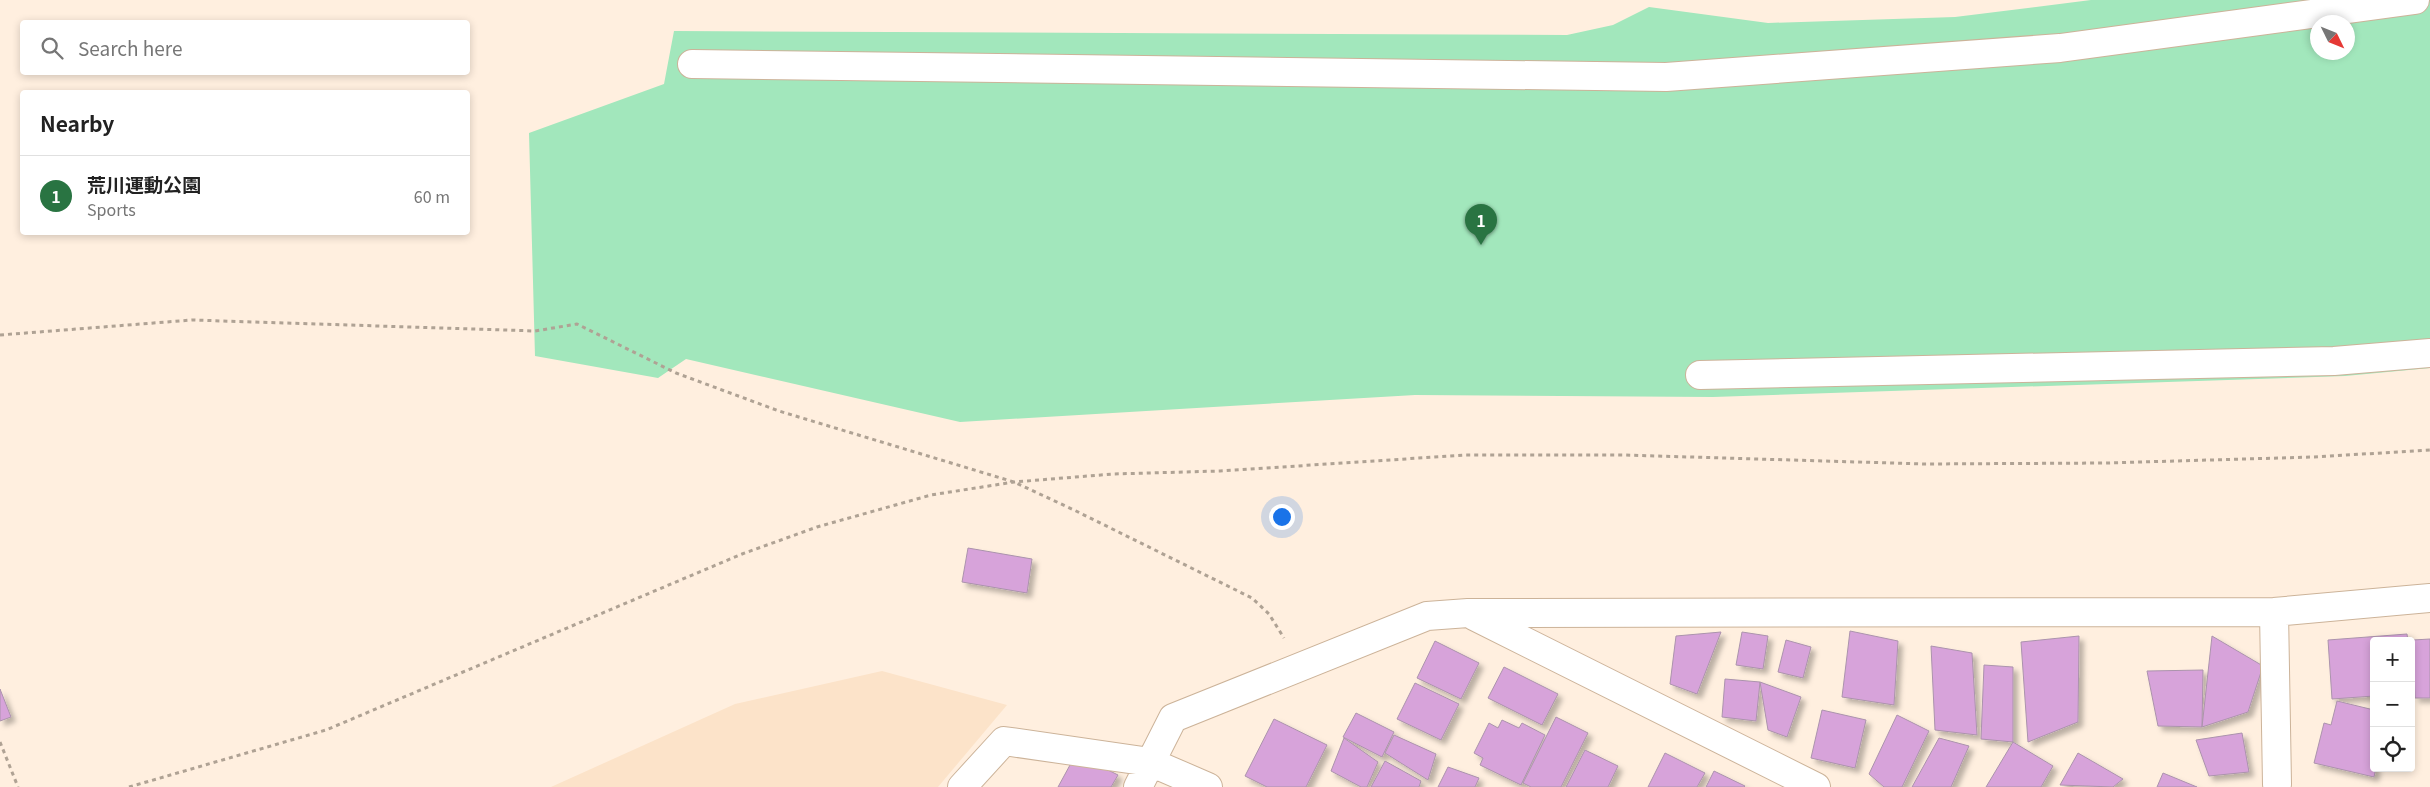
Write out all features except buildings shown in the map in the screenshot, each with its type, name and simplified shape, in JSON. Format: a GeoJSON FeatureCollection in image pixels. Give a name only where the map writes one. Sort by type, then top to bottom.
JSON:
{"type":"FeatureCollection","features":[{"type":"Feature","properties":{"kind":"street"},"geometry":{"type":"LineString","coordinates":[[692,64],[1666,77],[2060,48],[2415,0]]}},
{"type":"Feature","properties":{"kind":"street"},"geometry":{"type":"LineString","coordinates":[[1700,375],[2334,361],[2430,353]]}},
{"type":"Feature","properties":{"kind":"street"},"geometry":{"type":"LineString","coordinates":[[1138,787],[1173,718],[1427,616],[1468,613],[2274,612],[2430,598]]}},
{"type":"Feature","properties":{"kind":"street"},"geometry":{"type":"LineString","coordinates":[[2274,612],[2280,786]]}},
{"type":"Feature","properties":{"kind":"street"},"geometry":{"type":"LineString","coordinates":[[1468,613],[1816,787]]}},
{"type":"Feature","properties":{"kind":"street"},"geometry":{"type":"LineString","coordinates":[[962,787],[1004,741],[1150,762],[1208,787]]}},
{"type":"Feature","properties":{"kind":"path"},"geometry":{"type":"LineString","coordinates":[[0,335],[192,320],[535,331],[577,324],[676,373],[779,411],[1014,482],[1074,510],[1252,598],[1269,614],[1300,667]]}},
{"type":"Feature","properties":{"kind":"path"},"geometry":{"type":"LineString","coordinates":[[130,787],[326,730],[742,554],[817,526],[931,495],[1014,482],[1113,474],[1220,471],[1466,455],[1623,455],[1953,464],[2106,463],[2284,458],[2430,450]]}},
{"type":"Feature","properties":{"kind":"path"},"geometry":{"type":"LineString","coordinates":[[0,742],[18,787]]}},
{"type":"Feature","properties":{"kind":"shaded area"},"geometry":{"type":"Polygon","coordinates":[[[882,671],[1007,705],[938,787],[551,787],[735,704],[882,671]]]}},
{"type":"Feature","properties":{"kind":"green space"},"geometry":{"type":"Polygon","coordinates":[[[2091,0],[2430,0],[2430,368],[2345,376],[1713,397],[1415,395],[960,422],[686,359],[658,378],[535,356],[529,133],[664,84],[674,31],[1567,35],[1613,25],[1649,7],[1768,23],[1955,17],[2091,0]]]}},
{"type":"Feature","properties":{"kind":"place","name":"荒川運動公園"},"geometry":{"type":"Point","coordinates":[1481,245]}}]}
